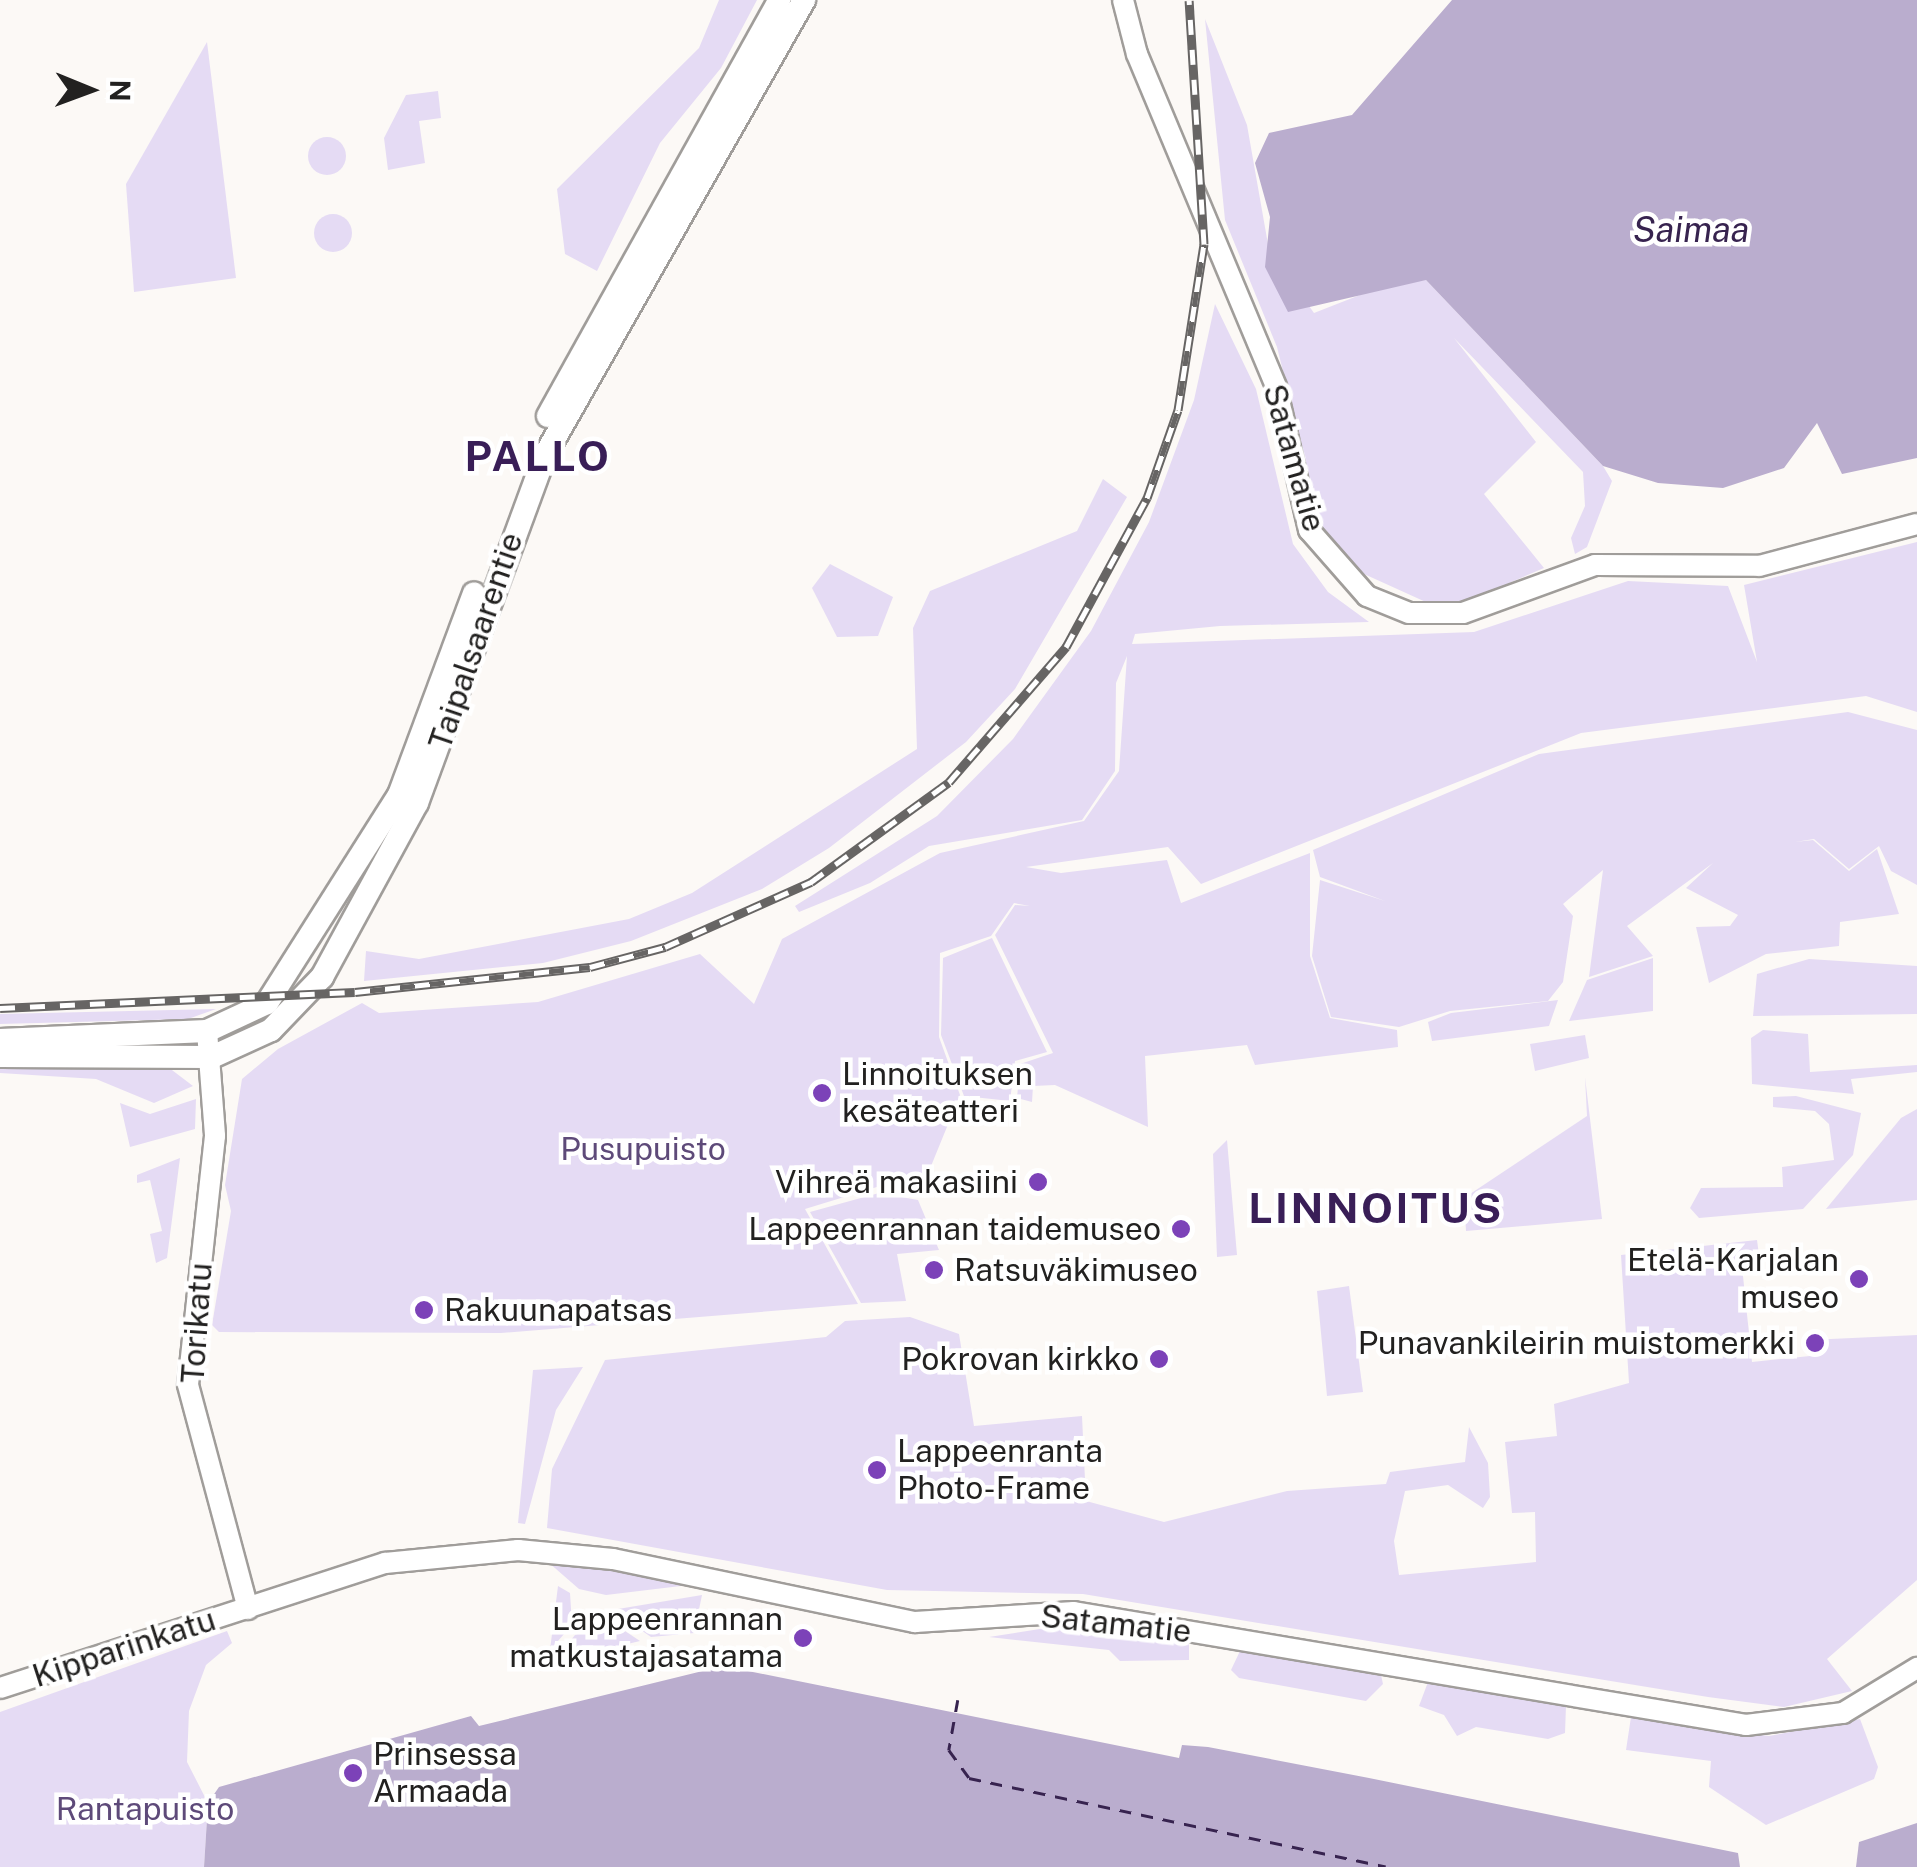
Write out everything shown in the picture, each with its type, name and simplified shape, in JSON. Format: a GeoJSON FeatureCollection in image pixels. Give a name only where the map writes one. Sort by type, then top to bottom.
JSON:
{"type":"FeatureCollection","features":[{"type":"Feature","properties":{"kind":"main road","name":"Taipalsaarentie"},"geometry":{"type":"LineString","coordinates":[[0,1040],[207,1032],[267,1003],[380,829],[530,450],[780,0]]}},
{"type":"Feature","properties":{"kind":"main road","name":"Taipalsaarentie"},"geometry":{"type":"LineString","coordinates":[[0,1056],[212,1057],[292,1012],[347,935],[428,777],[544,456],[804,0]]}},
{"type":"Feature","properties":{"kind":"street","name":"Satamatie"},"geometry":{"type":"LineString","coordinates":[[1124,0],[1137,54],[1276,387],[1309,530],[1367,596],[1409,613],[1462,613],[1595,565],[1759,566],[1917,524]]}},
{"type":"Feature","properties":{"kind":"street","name":"Torikatu"},"geometry":{"type":"LineString","coordinates":[[207,1032],[212,1057],[215,1136],[188,1385],[248,1608]]}},
{"type":"Feature","properties":{"kind":"street","name":"Satamatie"},"geometry":{"type":"LineString","coordinates":[[248,1608],[428,1554],[540,1551],[880,1618],[1074,1612],[1746,1725],[1843,1713],[1917,1668]]}},
{"type":"Feature","properties":{"kind":"street","name":"Kipparinkatu"},"geometry":{"type":"LineString","coordinates":[[0,1688],[248,1608]]}},
{"type":"Feature","properties":{"kind":"green space"},"geometry":{"type":"Polygon","coordinates":[[[719,0],[757,0],[721,68],[660,143],[597,271],[565,254],[557,189],[699,48],[719,0]]]}},
{"type":"Feature","properties":{"kind":"green space"},"geometry":{"type":"Polygon","coordinates":[[[1205,19],[1247,125],[1269,250],[1314,313],[1393,282],[1426,280],[1603,466],[1612,481],[1587,547],[1575,554],[1571,538],[1585,506],[1583,472],[1454,338],[1536,442],[1484,494],[1544,568],[1458,605],[1428,603],[1353,569],[1323,532],[1277,347],[1225,220],[1205,19]]]}},
{"type":"Feature","properties":{"kind":"green space"},"geometry":{"type":"Polygon","coordinates":[[[207,42],[236,278],[134,292],[126,184],[207,42]]]}},
{"type":"Feature","properties":{"kind":"green space"},"geometry":{"type":"Polygon","coordinates":[[[438,91],[441,118],[419,121],[425,163],[388,170],[384,138],[406,95],[438,91]]]}},
{"type":"Feature","properties":{"kind":"green space"},"geometry":{"type":"Polygon","coordinates":[[[327,137],[341,142],[346,156],[341,170],[327,175],[313,170],[308,156],[313,142],[327,137]]]}},
{"type":"Feature","properties":{"kind":"green space"},"geometry":{"type":"Polygon","coordinates":[[[333,214],[347,219],[352,233],[347,247],[333,252],[319,247],[314,233],[319,219],[333,214]]]}},
{"type":"Feature","properties":{"kind":"green space","name":"Pusupuisto"},"geometry":{"type":"Polygon","coordinates":[[[1215,304],[1256,389],[1293,544],[1328,592],[1369,622],[1220,626],[1135,634],[1132,644],[1474,632],[1628,581],[1728,586],[1757,662],[1744,585],[1917,542],[1917,712],[1866,696],[1581,733],[1201,884],[1168,847],[1026,867],[1061,873],[1167,860],[1181,903],[1310,853],[1310,956],[1330,1018],[1397,1030],[1398,1047],[1255,1065],[1247,1045],[1145,1056],[1148,1127],[1055,1085],[1033,1086],[1032,1102],[1017,1098],[1020,1064],[1053,1053],[995,935],[1015,905],[1030,906],[1014,903],[991,936],[940,953],[939,1037],[960,1095],[929,1171],[805,1209],[858,1304],[501,1333],[219,1332],[212,1325],[231,1211],[225,1185],[242,1079],[278,1049],[362,1003],[379,1013],[538,1002],[700,954],[754,1004],[782,939],[940,853],[1084,821],[1119,771],[1127,656],[1116,683],[1115,771],[1082,820],[929,846],[870,883],[799,912],[795,906],[937,816],[1013,739],[1091,631],[1149,522],[1194,400],[1215,304]]]}},
{"type":"Feature","properties":{"kind":"green space"},"geometry":{"type":"Polygon","coordinates":[[[1103,479],[1127,497],[1015,689],[966,742],[829,848],[762,889],[631,941],[543,963],[364,981],[366,951],[419,959],[629,919],[692,893],[917,749],[913,628],[930,591],[1077,531],[1103,479]]]}},
{"type":"Feature","properties":{"kind":"green space"},"geometry":{"type":"Polygon","coordinates":[[[830,564],[893,597],[878,636],[837,637],[812,588],[830,564]]]}},
{"type":"Feature","properties":{"kind":"green space"},"geometry":{"type":"Polygon","coordinates":[[[1848,712],[1917,730],[1917,885],[1891,871],[1879,846],[1849,869],[1814,839],[1795,842],[1813,840],[1849,871],[1877,849],[1899,914],[1840,922],[1839,946],[1766,954],[1709,983],[1696,927],[1730,926],[1738,915],[1686,888],[1713,863],[1627,926],[1653,956],[1589,977],[1603,870],[1563,904],[1573,916],[1563,982],[1548,1001],[1450,1011],[1399,1027],[1331,1017],[1312,956],[1320,880],[1385,901],[1320,877],[1313,850],[1539,754],[1848,712]]]}},
{"type":"Feature","properties":{"kind":"green space"},"geometry":{"type":"Polygon","coordinates":[[[992,938],[1047,1052],[1015,1061],[1010,1101],[964,1096],[941,1035],[943,958],[992,938]]]}},
{"type":"Feature","properties":{"kind":"green space"},"geometry":{"type":"Polygon","coordinates":[[[1653,958],[1653,1011],[1569,1021],[1587,980],[1653,958]]]}},
{"type":"Feature","properties":{"kind":"green space"},"geometry":{"type":"Polygon","coordinates":[[[1809,959],[1917,966],[1917,1014],[1753,1016],[1757,974],[1809,959]]]}},
{"type":"Feature","properties":{"kind":"green space"},"geometry":{"type":"Polygon","coordinates":[[[1558,1000],[1549,1026],[1432,1041],[1428,1022],[1451,1013],[1558,1000]]]}},
{"type":"Feature","properties":{"kind":"green space"},"geometry":{"type":"Polygon","coordinates":[[[216,1009],[188,1019],[0,1024],[0,1014],[216,1009]]]}},
{"type":"Feature","properties":{"kind":"green space"},"geometry":{"type":"Polygon","coordinates":[[[1763,1030],[1808,1034],[1810,1072],[1917,1065],[1917,1072],[1851,1079],[1854,1094],[1752,1084],[1751,1038],[1763,1030]]]}},
{"type":"Feature","properties":{"kind":"green space"},"geometry":{"type":"Polygon","coordinates":[[[1585,1035],[1589,1058],[1535,1071],[1530,1044],[1585,1035]]]}},
{"type":"Feature","properties":{"kind":"green space"},"geometry":{"type":"Polygon","coordinates":[[[0,1061],[168,1067],[193,1086],[154,1103],[96,1079],[0,1073],[0,1061]]]}},
{"type":"Feature","properties":{"kind":"green space"},"geometry":{"type":"Polygon","coordinates":[[[1585,1077],[1602,1219],[1466,1231],[1464,1198],[1587,1116],[1585,1077]]]}},
{"type":"Feature","properties":{"kind":"green space"},"geometry":{"type":"Polygon","coordinates":[[[1796,1096],[1861,1113],[1853,1155],[1803,1209],[1699,1218],[1690,1208],[1701,1188],[1783,1187],[1782,1167],[1834,1160],[1829,1124],[1815,1111],[1773,1107],[1773,1097],[1796,1096]]]}},
{"type":"Feature","properties":{"kind":"green space"},"geometry":{"type":"Polygon","coordinates":[[[196,1099],[195,1129],[130,1147],[120,1103],[150,1114],[196,1099]]]}},
{"type":"Feature","properties":{"kind":"green space"},"geometry":{"type":"Polygon","coordinates":[[[1917,1109],[1917,1200],[1826,1209],[1901,1118],[1917,1109]]]}},
{"type":"Feature","properties":{"kind":"green space"},"geometry":{"type":"Polygon","coordinates":[[[1227,1140],[1237,1255],[1217,1257],[1213,1154],[1227,1140]]]}},
{"type":"Feature","properties":{"kind":"green space"},"geometry":{"type":"Polygon","coordinates":[[[180,1158],[167,1258],[156,1263],[150,1234],[162,1231],[150,1180],[137,1183],[137,1175],[180,1158]]]}},
{"type":"Feature","properties":{"kind":"green space"},"geometry":{"type":"Polygon","coordinates":[[[879,1193],[918,1200],[939,1250],[897,1254],[906,1301],[861,1303],[810,1212],[879,1193]]]}},
{"type":"Feature","properties":{"kind":"green space"},"geometry":{"type":"Polygon","coordinates":[[[1757,1240],[1759,1255],[1741,1257],[1752,1362],[1810,1356],[1809,1340],[1917,1335],[1917,1580],[1827,1659],[1852,1691],[1784,1707],[1083,1594],[887,1590],[547,1528],[552,1469],[605,1360],[826,1337],[845,1321],[910,1317],[959,1334],[974,1426],[1082,1416],[1086,1501],[1164,1522],[1287,1491],[1386,1484],[1390,1472],[1465,1462],[1469,1427],[1488,1463],[1490,1497],[1483,1508],[1448,1485],[1405,1491],[1394,1541],[1399,1575],[1536,1562],[1535,1512],[1512,1513],[1505,1442],[1557,1436],[1554,1404],[1629,1383],[1621,1255],[1757,1240]]]}},
{"type":"Feature","properties":{"kind":"green space"},"geometry":{"type":"Polygon","coordinates":[[[1349,1286],[1363,1392],[1327,1396],[1317,1291],[1349,1286]]]}},
{"type":"Feature","properties":{"kind":"green space"},"geometry":{"type":"Polygon","coordinates":[[[583,1367],[556,1410],[525,1524],[518,1523],[533,1370],[583,1367]]]}},
{"type":"Feature","properties":{"kind":"green space"},"geometry":{"type":"Polygon","coordinates":[[[548,1562],[689,1585],[606,1595],[579,1589],[548,1562]]]}},
{"type":"Feature","properties":{"kind":"green space"},"geometry":{"type":"Polygon","coordinates":[[[558,1586],[570,1593],[572,1625],[550,1650],[558,1586]]]}},
{"type":"Feature","properties":{"kind":"green space"},"geometry":{"type":"Polygon","coordinates":[[[702,1595],[694,1633],[651,1637],[612,1610],[702,1595]]]}},
{"type":"Feature","properties":{"kind":"green space"},"geometry":{"type":"Polygon","coordinates":[[[610,1621],[640,1641],[553,1662],[575,1635],[610,1621]]]}},
{"type":"Feature","properties":{"kind":"green space"},"geometry":{"type":"Polygon","coordinates":[[[1078,1623],[1189,1641],[1189,1660],[1120,1661],[1109,1650],[989,1637],[1078,1623]]]}},
{"type":"Feature","properties":{"kind":"green space","name":"Rantapuisto"},"geometry":{"type":"Polygon","coordinates":[[[227,1631],[232,1643],[206,1665],[189,1711],[187,1762],[208,1803],[204,1867],[0,1867],[0,1712],[227,1631]]]}},
{"type":"Feature","properties":{"kind":"green space"},"geometry":{"type":"Polygon","coordinates":[[[1240,1651],[1381,1675],[1383,1684],[1366,1701],[1239,1678],[1231,1670],[1240,1651]]]}},
{"type":"Feature","properties":{"kind":"green space"},"geometry":{"type":"Polygon","coordinates":[[[1428,1682],[1566,1706],[1565,1733],[1548,1739],[1476,1727],[1457,1736],[1444,1715],[1419,1706],[1428,1682]]]}},
{"type":"Feature","properties":{"kind":"green space"},"geometry":{"type":"Polygon","coordinates":[[[1631,1717],[1769,1736],[1860,1719],[1878,1767],[1874,1779],[1766,1825],[1709,1787],[1711,1761],[1626,1750],[1631,1717]]]}},
{"type":"Feature","properties":{"kind":"water","name":"Saimaa"},"geometry":{"type":"Polygon","coordinates":[[[1452,0],[1917,0],[1917,458],[1842,474],[1817,423],[1784,468],[1723,488],[1658,483],[1603,466],[1426,280],[1288,312],[1265,267],[1270,217],[1255,163],[1269,133],[1352,115],[1452,0]]]}},
{"type":"Feature","properties":{"kind":"water"},"geometry":{"type":"Polygon","coordinates":[[[723,1666],[1179,1758],[1182,1745],[1208,1747],[1369,1778],[1738,1853],[1740,1867],[204,1867],[208,1803],[219,1787],[471,1716],[479,1726],[723,1666]]]}},
{"type":"Feature","properties":{"kind":"water"},"geometry":{"type":"Polygon","coordinates":[[[1917,1823],[1917,1867],[1856,1867],[1859,1842],[1917,1823]]]}},
{"type":"Feature","properties":{"kind":"ferry route"},"geometry":{"type":"LineString","coordinates":[[958,1700],[949,1750],[969,1778],[1386,1867]]}},
{"type":"Feature","properties":{"kind":"railway"},"geometry":{"type":"LineString","coordinates":[[0,1008],[355,992],[590,967],[665,947],[811,882],[949,782],[1066,647],[1147,498],[1178,410],[1204,244],[1189,0]]}},
{"type":"Feature","properties":{"kind":"place","name":"Linnoituksen kesäteatteri"},"geometry":{"type":"Point","coordinates":[822,1093]}},
{"type":"Feature","properties":{"kind":"place","name":"Vihreä makasiini"},"geometry":{"type":"Point","coordinates":[1038,1182]}},
{"type":"Feature","properties":{"kind":"place","name":"Lappeenrannan taidemuseo"},"geometry":{"type":"Point","coordinates":[1181,1229]}},
{"type":"Feature","properties":{"kind":"place","name":"Ratsuväkimuseo"},"geometry":{"type":"Point","coordinates":[934,1270]}},
{"type":"Feature","properties":{"kind":"place","name":"Etelä-Karjalan museo"},"geometry":{"type":"Point","coordinates":[1859,1279]}},
{"type":"Feature","properties":{"kind":"place","name":"Rakuunapatsas"},"geometry":{"type":"Point","coordinates":[424,1310]}},
{"type":"Feature","properties":{"kind":"place","name":"Punavankileirin muistomerkki"},"geometry":{"type":"Point","coordinates":[1815,1343]}},
{"type":"Feature","properties":{"kind":"place","name":"Pokrovan kirkko"},"geometry":{"type":"Point","coordinates":[1159,1359]}},
{"type":"Feature","properties":{"kind":"place","name":"Lappeenranta Photo-Frame"},"geometry":{"type":"Point","coordinates":[877,1470]}},
{"type":"Feature","properties":{"kind":"place","name":"Lappeenrannan matkustajasatama"},"geometry":{"type":"Point","coordinates":[803,1638]}},
{"type":"Feature","properties":{"kind":"place","name":"Prinsessa Armaada"},"geometry":{"type":"Point","coordinates":[353,1773]}},
{"type":"Feature","properties":{"kind":"district","name":"PALLO"},"geometry":{"type":"Point","coordinates":[538,456]}},
{"type":"Feature","properties":{"kind":"district","name":"LINNOITUS"},"geometry":{"type":"Point","coordinates":[1376,1208]}}]}
